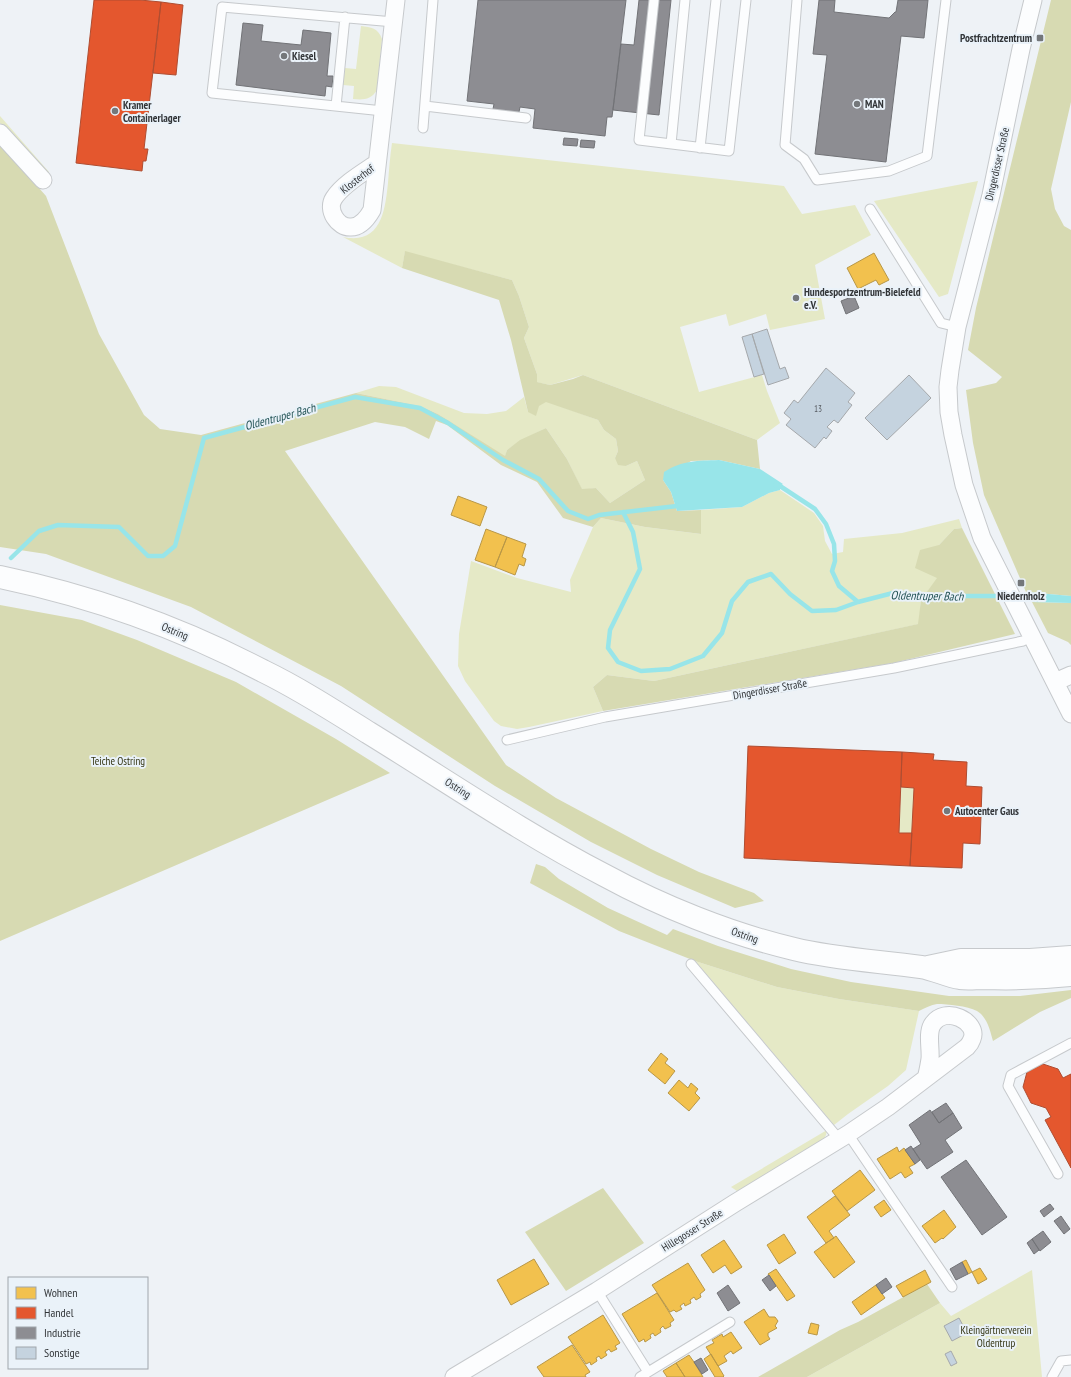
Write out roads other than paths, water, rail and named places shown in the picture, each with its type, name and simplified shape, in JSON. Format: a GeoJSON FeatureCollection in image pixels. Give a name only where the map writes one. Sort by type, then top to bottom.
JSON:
{"type":"FeatureCollection","features":[{"type":"Feature","properties":{"kind":"main road","name":"Ostring"},"geometry":{"type":"LineString","coordinates":[[0,577],[58,591],[112,608],[192,638],[264,671],[313,698],[558,850],[606,877],[656,901],[708,922],[760,940],[794,949],[828,956],[925,968],[960,978],[1013,979],[1071,975]]}},
{"type":"Feature","properties":{"kind":"main road","name":"Ostring"},"geometry":{"type":"LineString","coordinates":[[925,968],[961,960],[1030,960],[1071,957]]}},
{"type":"Feature","properties":{"kind":"street","name":"Klosterhof"},"geometry":{"type":"LineString","coordinates":[[377,163],[396,0]]}},
{"type":"Feature","properties":{"kind":"street","name":"Dingerdisser Straße"},"geometry":{"type":"LineString","coordinates":[[1033,0],[1018,63],[993,187],[957,326],[952,349],[948,387],[953,435],[962,478],[982,538],[1071,714]]}},
{"type":"Feature","properties":{"kind":"street"},"geometry":{"type":"LineString","coordinates":[[0,133],[43,180]]}},
{"type":"Feature","properties":{"kind":"street"},"geometry":{"type":"LineString","coordinates":[[1055,682],[1071,675]]}},
{"type":"Feature","properties":{"kind":"street","name":"Hillegosser Straße"},"geometry":{"type":"LineString","coordinates":[[454,1377],[597,1291],[843,1136],[888,1107],[926,1078]]}},
{"type":"Feature","properties":{"kind":"lane"},"geometry":{"type":"LineString","coordinates":[[423,128],[433,0]]}},
{"type":"Feature","properties":{"kind":"lane"},"geometry":{"type":"LineString","coordinates":[[654,0],[639,140],[728,151],[746,0]]}},
{"type":"Feature","properties":{"kind":"lane"},"geometry":{"type":"LineString","coordinates":[[671,144],[685,0]]}},
{"type":"Feature","properties":{"kind":"lane"},"geometry":{"type":"LineString","coordinates":[[700,148],[716,0]]}},
{"type":"Feature","properties":{"kind":"lane"},"geometry":{"type":"LineString","coordinates":[[797,0],[785,145],[804,159],[817,180],[889,171],[926,156],[946,0]]}},
{"type":"Feature","properties":{"kind":"lane"},"geometry":{"type":"LineString","coordinates":[[383,111],[212,93],[222,7],[394,22]]}},
{"type":"Feature","properties":{"kind":"lane"},"geometry":{"type":"LineString","coordinates":[[336,106],[345,17]]}},
{"type":"Feature","properties":{"kind":"lane"},"geometry":{"type":"LineString","coordinates":[[424,106],[526,118]]}},
{"type":"Feature","properties":{"kind":"lane"},"geometry":{"type":"LineString","coordinates":[[870,209],[941,323],[957,326]]}},
{"type":"Feature","properties":{"kind":"lane","name":"Dingerdisser Straße"},"geometry":{"type":"LineString","coordinates":[[507,740],[605,717],[894,668],[1023,641],[1032,637]]}},
{"type":"Feature","properties":{"kind":"lane"},"geometry":{"type":"LineString","coordinates":[[691,964],[843,1136],[952,1287]]}},
{"type":"Feature","properties":{"kind":"lane"},"geometry":{"type":"LineString","coordinates":[[1058,1174],[1008,1086],[1011,1075],[1071,1043]]}},
{"type":"Feature","properties":{"kind":"lane"},"geometry":{"type":"LineString","coordinates":[[597,1291],[648,1372]]}},
{"type":"Feature","properties":{"kind":"lane"},"geometry":{"type":"LineString","coordinates":[[640,1377],[730,1322]]}},
{"type":"Feature","properties":{"kind":"lane"},"geometry":{"type":"LineString","coordinates":[[1052,1377],[1061,1361],[1071,1360]]}},
{"type":"Feature","properties":{"kind":"water"},"geometry":{"type":"Polygon","coordinates":[[[719,460],[760,469],[783,484],[780,486],[780,490],[769,493],[742,507],[677,511],[671,492],[663,480],[664,472],[684,463],[719,460]]]}},
{"type":"Feature","properties":{"kind":"water"},"geometry":{"type":"Polygon","coordinates":[[[1026,592],[1071,596],[1071,603],[1032,602],[1026,592]]]}},
{"type":"Feature","properties":{"kind":"waterway","name":"Oldentruper Bach"},"geometry":{"type":"LineString","coordinates":[[11,558],[39,531],[58,525],[119,527],[148,556],[163,556],[175,546],[204,438],[355,397],[420,408],[448,423],[503,460],[539,479],[568,511],[588,519],[599,515],[677,506],[682,504]]}},
{"type":"Feature","properties":{"kind":"waterway","name":"Oldentruper Bach"},"geometry":{"type":"LineString","coordinates":[[775,485],[780,486],[815,509],[826,524],[834,544],[835,561],[832,571],[839,586],[858,602],[893,593],[940,596],[996,596]]}},
{"type":"Feature","properties":{"kind":"waterway","name":"Oldentruper Bach"},"geometry":{"type":"LineString","coordinates":[[623,512],[633,532],[640,569],[610,630],[608,648],[618,662],[641,671],[670,669],[703,656],[722,633],[732,601],[748,582],[771,574],[790,594],[812,611],[836,610],[858,602]]}},
{"type":"Feature","properties":{"kind":"place","name":"Postfrachtzentrum"},"geometry":{"type":"Point","coordinates":[1040,38]}},
{"type":"Feature","properties":{"kind":"place","name":"Kiesel"},"geometry":{"type":"Point","coordinates":[284,56]}},
{"type":"Feature","properties":{"kind":"place","name":"MAN"},"geometry":{"type":"Point","coordinates":[857,104]}},
{"type":"Feature","properties":{"kind":"place","name":"Kramer Containerlager"},"geometry":{"type":"Point","coordinates":[115,111]}},
{"type":"Feature","properties":{"kind":"place","name":"Hundesportzentrum-Bielefeld e.V."},"geometry":{"type":"Point","coordinates":[796,298]}},
{"type":"Feature","properties":{"kind":"place","name":"Niedernholz"},"geometry":{"type":"Point","coordinates":[1021,583]}},
{"type":"Feature","properties":{"kind":"place","name":"Autocenter Gaus"},"geometry":{"type":"Point","coordinates":[947,811]}},
{"type":"Feature","properties":{"kind":"park label","name":"Teiche Ostring"},"geometry":{"type":"Point","coordinates":[118,761]}},
{"type":"Feature","properties":{"kind":"park label","name":"Kleingärtnerverein Oldentrup"},"geometry":{"type":"Point","coordinates":[996,1336]}}]}
